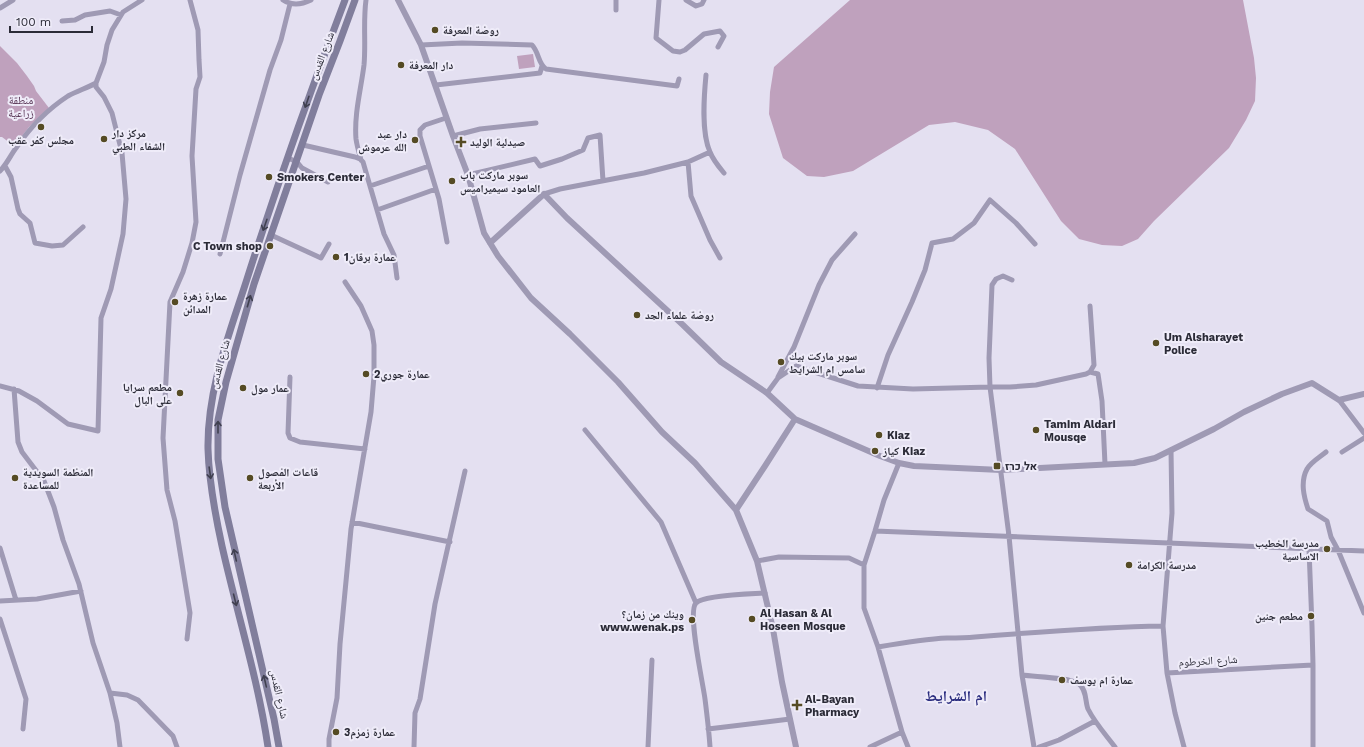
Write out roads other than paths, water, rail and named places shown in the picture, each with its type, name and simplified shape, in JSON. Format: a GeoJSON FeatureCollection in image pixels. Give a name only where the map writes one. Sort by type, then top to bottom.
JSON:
{"type":"FeatureCollection","features":[{"type":"Feature","properties":{"kind":"main road","name":"شارع القدس"},"geometry":{"type":"LineString","coordinates":[[268,747],[264,718],[226,565],[216,518],[209,464],[208,426],[216,376],[312,87],[345,0]]}},
{"type":"Feature","properties":{"kind":"main road","name":"شارع القدس"},"geometry":{"type":"LineString","coordinates":[[279,747],[274,719],[225,507],[218,459],[218,420],[226,382],[248,306],[271,235],[319,95],[355,0]]}},
{"type":"Feature","properties":{"kind":"main road"},"geometry":{"type":"LineString","coordinates":[[264,718],[274,719]]}},
{"type":"Feature","properties":{"kind":"street"},"geometry":{"type":"LineString","coordinates":[[0,8],[13,0]]}},
{"type":"Feature","properties":{"kind":"street"},"geometry":{"type":"LineString","coordinates":[[0,386],[14,389],[37,401],[68,424],[98,431],[101,318],[112,289],[123,234],[126,199],[122,153],[112,113],[104,97],[96,87],[96,84],[104,62],[107,45],[112,30],[123,12],[142,0]]}},
{"type":"Feature","properties":{"kind":"street"},"geometry":{"type":"LineString","coordinates":[[187,639],[190,613],[167,490],[163,438],[170,302],[183,272],[192,243],[196,222],[192,156],[196,89],[200,78],[198,30],[190,0]]}},
{"type":"Feature","properties":{"kind":"street"},"geometry":{"type":"LineString","coordinates":[[283,0],[290,4],[305,3],[310,0]]}},
{"type":"Feature","properties":{"kind":"street"},"geometry":{"type":"LineString","coordinates":[[366,0],[364,65],[356,126],[356,140],[384,234],[394,255],[397,278]]}},
{"type":"Feature","properties":{"kind":"street"},"geometry":{"type":"LineString","coordinates":[[398,0],[422,45],[446,118],[468,175],[484,233],[498,256],[531,298],[618,382],[662,432],[695,463],[736,510],[757,561],[773,629],[782,682],[796,747]]}},
{"type":"Feature","properties":{"kind":"street"},"geometry":{"type":"LineString","coordinates":[[616,0],[616,10]]}},
{"type":"Feature","properties":{"kind":"street"},"geometry":{"type":"LineString","coordinates":[[659,0],[656,38],[673,51],[680,52],[685,50],[704,34],[720,31],[724,36],[718,47]]}},
{"type":"Feature","properties":{"kind":"street"},"geometry":{"type":"LineString","coordinates":[[686,0],[696,6],[702,4],[704,0]]}},
{"type":"Feature","properties":{"kind":"street"},"geometry":{"type":"LineString","coordinates":[[220,254],[240,175],[270,70],[281,40],[290,4]]}},
{"type":"Feature","properties":{"kind":"street"},"geometry":{"type":"LineString","coordinates":[[62,21],[76,20],[85,15],[110,11],[121,15]]}},
{"type":"Feature","properties":{"kind":"street"},"geometry":{"type":"LineString","coordinates":[[422,45],[462,43],[532,45],[536,50],[542,66],[540,73],[436,85]]}},
{"type":"Feature","properties":{"kind":"street"},"geometry":{"type":"LineString","coordinates":[[542,66],[546,69],[677,86],[678,80]]}},
{"type":"Feature","properties":{"kind":"street"},"geometry":{"type":"LineString","coordinates":[[706,75],[704,99],[705,131],[710,152],[724,173]]}},
{"type":"Feature","properties":{"kind":"street"},"geometry":{"type":"LineString","coordinates":[[0,171],[5,166],[15,149],[50,110],[68,96],[96,84]]}},
{"type":"Feature","properties":{"kind":"street"},"geometry":{"type":"LineString","coordinates":[[446,118],[425,125],[420,130],[420,136],[439,199],[447,242]]}},
{"type":"Feature","properties":{"kind":"street"},"geometry":{"type":"LineString","coordinates":[[453,136],[480,130],[536,123]]}},
{"type":"Feature","properties":{"kind":"street"},"geometry":{"type":"LineString","coordinates":[[468,175],[535,159],[540,166],[562,160],[584,150],[588,138],[600,135],[603,181]]}},
{"type":"Feature","properties":{"kind":"street"},"geometry":{"type":"LineString","coordinates":[[303,145],[355,157],[361,160]]}},
{"type":"Feature","properties":{"kind":"street"},"geometry":{"type":"LineString","coordinates":[[490,242],[544,194],[560,189],[688,162],[710,152]]}},
{"type":"Feature","properties":{"kind":"street"},"geometry":{"type":"LineString","coordinates":[[288,158],[297,162],[302,168],[328,182]]}},
{"type":"Feature","properties":{"kind":"street"},"geometry":{"type":"LineString","coordinates":[[688,162],[691,196],[710,240],[720,258]]}},
{"type":"Feature","properties":{"kind":"street"},"geometry":{"type":"LineString","coordinates":[[5,166],[11,176],[18,209],[20,214],[30,223],[35,243],[52,246],[63,245],[83,227]]}},
{"type":"Feature","properties":{"kind":"street"},"geometry":{"type":"LineString","coordinates":[[370,186],[429,166]]}},
{"type":"Feature","properties":{"kind":"street"},"geometry":{"type":"LineString","coordinates":[[377,210],[436,189]]}},
{"type":"Feature","properties":{"kind":"street"},"geometry":{"type":"LineString","coordinates":[[544,194],[567,218],[722,362],[767,393],[795,419],[839,439],[899,463],[914,466],[1001,470],[1134,463],[1155,458],[1214,430],[1244,412],[1282,394],[1312,383],[1339,400],[1364,433]]}},
{"type":"Feature","properties":{"kind":"street"},"geometry":{"type":"LineString","coordinates":[[877,388],[888,355],[925,270],[932,243],[953,239],[974,223],[990,200],[1016,223],[1035,244]]}},
{"type":"Feature","properties":{"kind":"street"},"geometry":{"type":"LineString","coordinates":[[767,393],[778,378],[794,347],[819,285],[832,260],[855,234]]}},
{"type":"Feature","properties":{"kind":"street"},"geometry":{"type":"LineString","coordinates":[[271,235],[321,258],[329,244]]}},
{"type":"Feature","properties":{"kind":"street"},"geometry":{"type":"LineString","coordinates":[[1012,280],[1003,276],[996,279],[992,285],[989,358],[990,387],[993,422],[1010,536],[1022,675],[1034,747]]}},
{"type":"Feature","properties":{"kind":"street"},"geometry":{"type":"LineString","coordinates":[[329,747],[329,739],[337,698],[340,644],[352,522],[371,412],[374,345],[372,331],[362,306],[345,282]]}},
{"type":"Feature","properties":{"kind":"street"},"geometry":{"type":"LineString","coordinates":[[1090,306],[1094,365],[1090,372]]}},
{"type":"Feature","properties":{"kind":"street"},"geometry":{"type":"LineString","coordinates":[[778,378],[796,366],[858,386],[913,389],[1036,385],[1090,372],[1098,374],[1102,401],[1105,464]]}},
{"type":"Feature","properties":{"kind":"street"},"geometry":{"type":"LineString","coordinates":[[290,377],[288,433],[290,438],[300,442],[365,449]]}},
{"type":"Feature","properties":{"kind":"street"},"geometry":{"type":"LineString","coordinates":[[14,389],[18,442],[22,452],[44,481],[54,507],[63,540],[81,592],[93,643],[110,693],[117,723],[120,747]]}},
{"type":"Feature","properties":{"kind":"street"},"geometry":{"type":"LineString","coordinates":[[1339,400],[1364,394]]}},
{"type":"Feature","properties":{"kind":"street"},"geometry":{"type":"LineString","coordinates":[[736,510],[795,419]]}},
{"type":"Feature","properties":{"kind":"street"},"geometry":{"type":"LineString","coordinates":[[585,430],[661,522],[696,603]]}},
{"type":"Feature","properties":{"kind":"street"},"geometry":{"type":"LineString","coordinates":[[1342,452],[1364,438]]}},
{"type":"Feature","properties":{"kind":"street","name":"شارع الخرطوم"},"geometry":{"type":"LineString","coordinates":[[1171,450],[1172,512],[1163,626],[1167,673],[1312,664]]}},
{"type":"Feature","properties":{"kind":"street"},"geometry":{"type":"LineString","coordinates":[[1326,452],[1307,468],[1303,480],[1304,497],[1308,510],[1327,521],[1332,537],[1364,613]]}},
{"type":"Feature","properties":{"kind":"street"},"geometry":{"type":"LineString","coordinates":[[899,463],[884,500],[864,565],[864,608],[878,647],[902,732],[908,747]]}},
{"type":"Feature","properties":{"kind":"street"},"geometry":{"type":"LineString","coordinates":[[414,747],[415,713],[420,699],[435,604],[465,471]]}},
{"type":"Feature","properties":{"kind":"street"},"geometry":{"type":"LineString","coordinates":[[352,522],[450,542]]}},
{"type":"Feature","properties":{"kind":"street"},"geometry":{"type":"LineString","coordinates":[[875,531],[1364,551]]}},
{"type":"Feature","properties":{"kind":"street"},"geometry":{"type":"LineString","coordinates":[[0,548],[16,600]]}},
{"type":"Feature","properties":{"kind":"street"},"geometry":{"type":"LineString","coordinates":[[1309,549],[1314,747]]}},
{"type":"Feature","properties":{"kind":"street"},"geometry":{"type":"LineString","coordinates":[[757,561],[778,557],[849,558],[864,565]]}},
{"type":"Feature","properties":{"kind":"street"},"geometry":{"type":"LineString","coordinates":[[0,601],[37,599],[81,592]]}},
{"type":"Feature","properties":{"kind":"street"},"geometry":{"type":"LineString","coordinates":[[710,747],[705,699],[696,647],[693,609],[696,603],[705,598],[765,593]]}},
{"type":"Feature","properties":{"kind":"street"},"geometry":{"type":"LineString","coordinates":[[0,619],[26,699],[23,729]]}},
{"type":"Feature","properties":{"kind":"street"},"geometry":{"type":"LineString","coordinates":[[878,647],[901,642],[946,638],[973,638],[1100,627],[1163,626]]}},
{"type":"Feature","properties":{"kind":"street"},"geometry":{"type":"LineString","coordinates":[[648,747],[652,660]]}},
{"type":"Feature","properties":{"kind":"street"},"geometry":{"type":"LineString","coordinates":[[1167,673],[1184,747]]}},
{"type":"Feature","properties":{"kind":"street"},"geometry":{"type":"LineString","coordinates":[[1022,675],[1069,680],[1080,684],[1085,693],[1088,708],[1115,747]]}},
{"type":"Feature","properties":{"kind":"street"},"geometry":{"type":"LineString","coordinates":[[110,693],[127,695],[138,700],[173,736],[178,747]]}},
{"type":"Feature","properties":{"kind":"street"},"geometry":{"type":"LineString","coordinates":[[708,729],[790,719]]}},
{"type":"Feature","properties":{"kind":"street"},"geometry":{"type":"LineString","coordinates":[[1039,747],[1059,740],[1095,720]]}},
{"type":"Feature","properties":{"kind":"street"},"geometry":{"type":"LineString","coordinates":[[870,747],[902,732]]}},
{"type":"Feature","properties":{"kind":"place","name":"روضة المعرفة"},"geometry":{"type":"Point","coordinates":[435,30]}},
{"type":"Feature","properties":{"kind":"place","name":"دار المعرفة"},"geometry":{"type":"Point","coordinates":[401,65]}},
{"type":"Feature","properties":{"kind":"place","name":"مجلس كفر عقب"},"geometry":{"type":"Point","coordinates":[41,127]}},
{"type":"Feature","properties":{"kind":"place","name":"مركز دار الشفاء الطبي"},"geometry":{"type":"Point","coordinates":[104,139]}},
{"type":"Feature","properties":{"kind":"place","name":"دار عبد الله عرموش"},"geometry":{"type":"Point","coordinates":[415,140]}},
{"type":"Feature","properties":{"kind":"place","name":"صيدلية الوليد"},"geometry":{"type":"Point","coordinates":[461,142]}},
{"type":"Feature","properties":{"kind":"place","name":"Smokers Center"},"geometry":{"type":"Point","coordinates":[269,177]}},
{"type":"Feature","properties":{"kind":"place","name":"سوبر ماركت باب العامود سيميراميس"},"geometry":{"type":"Point","coordinates":[452,181]}},
{"type":"Feature","properties":{"kind":"place","name":"C Town shop"},"geometry":{"type":"Point","coordinates":[270,246]}},
{"type":"Feature","properties":{"kind":"place","name":"1عمارة برقان"},"geometry":{"type":"Point","coordinates":[336,257]}},
{"type":"Feature","properties":{"kind":"place","name":"عمارة زهرة المدائن"},"geometry":{"type":"Point","coordinates":[175,302]}},
{"type":"Feature","properties":{"kind":"place","name":"روضة علماء الجد"},"geometry":{"type":"Point","coordinates":[637,315]}},
{"type":"Feature","properties":{"kind":"place","name":"Um Alsharayet Police"},"geometry":{"type":"Point","coordinates":[1156,343]}},
{"type":"Feature","properties":{"kind":"place","name":"سوبر ماركت بيك سامس ام الشرايط"},"geometry":{"type":"Point","coordinates":[781,362]}},
{"type":"Feature","properties":{"kind":"place","name":"عمارة جوري2"},"geometry":{"type":"Point","coordinates":[366,374]}},
{"type":"Feature","properties":{"kind":"place","name":"عمار مول"},"geometry":{"type":"Point","coordinates":[243,388]}},
{"type":"Feature","properties":{"kind":"place","name":"مطعم سرايا على البال"},"geometry":{"type":"Point","coordinates":[180,393]}},
{"type":"Feature","properties":{"kind":"place","name":"Tamim Aldari Mousqe"},"geometry":{"type":"Point","coordinates":[1036,430]}},
{"type":"Feature","properties":{"kind":"place","name":"Kiaz"},"geometry":{"type":"Point","coordinates":[879,435]}},
{"type":"Feature","properties":{"kind":"place","name":"كياز Kiaz"},"geometry":{"type":"Point","coordinates":[875,451]}},
{"type":"Feature","properties":{"kind":"place","name":"אל כרז"},"geometry":{"type":"Point","coordinates":[997,466]}},
{"type":"Feature","properties":{"kind":"place","name":"المنظمة السويدية للمساعدة"},"geometry":{"type":"Point","coordinates":[15,478]}},
{"type":"Feature","properties":{"kind":"place","name":"قاعات الفصول الأربعة"},"geometry":{"type":"Point","coordinates":[250,478]}},
{"type":"Feature","properties":{"kind":"place","name":"مدرسة الخطيب الاساسية"},"geometry":{"type":"Point","coordinates":[1327,549]}},
{"type":"Feature","properties":{"kind":"place","name":"مدرسة الكرامة"},"geometry":{"type":"Point","coordinates":[1129,565]}},
{"type":"Feature","properties":{"kind":"place","name":"مطعم جنين"},"geometry":{"type":"Point","coordinates":[1311,616]}},
{"type":"Feature","properties":{"kind":"place","name":"Al Hasan & Al Hoseen Mosque"},"geometry":{"type":"Point","coordinates":[752,619]}},
{"type":"Feature","properties":{"kind":"place","name":"وينك من زمان؟ www.wenak.ps"},"geometry":{"type":"Point","coordinates":[692,620]}},
{"type":"Feature","properties":{"kind":"place","name":"عمارة ام يوسف"},"geometry":{"type":"Point","coordinates":[1062,680]}},
{"type":"Feature","properties":{"kind":"place","name":"Al-Bayan Pharmacy"},"geometry":{"type":"Point","coordinates":[797,705]}},
{"type":"Feature","properties":{"kind":"place","name":"عمارة زمزم3"},"geometry":{"type":"Point","coordinates":[336,732]}},
{"type":"Feature","properties":{"kind":"district","name":"ام الشرايط"},"geometry":{"type":"Point","coordinates":[956,696]}},
{"type":"Feature","properties":{"kind":"park label","name":"منطقة زراعية"},"geometry":{"type":"Point","coordinates":[21,106]}}]}
